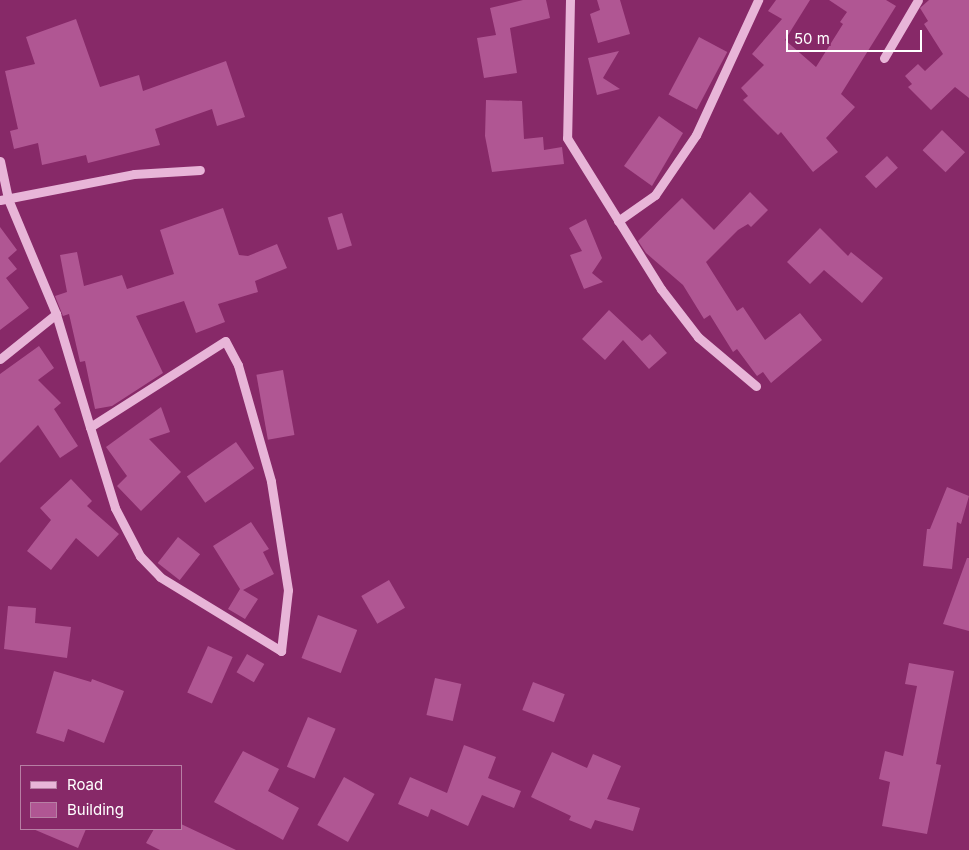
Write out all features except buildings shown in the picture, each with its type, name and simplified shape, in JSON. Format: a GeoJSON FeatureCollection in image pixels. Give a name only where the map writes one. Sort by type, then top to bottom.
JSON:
{"type":"FeatureCollection","features":[{"type":"Feature","properties":{"kind":"street"},"geometry":{"type":"LineString","coordinates":[[570,0],[567,138],[661,289],[698,337],[756,386]]}},
{"type":"Feature","properties":{"kind":"street"},"geometry":{"type":"LineString","coordinates":[[618,222],[655,196],[696,135],[758,0]]}},
{"type":"Feature","properties":{"kind":"street"},"geometry":{"type":"LineString","coordinates":[[884,58],[916,1]]}},
{"type":"Feature","properties":{"kind":"street"},"geometry":{"type":"LineString","coordinates":[[0,161],[4,200],[56,314],[90,427],[115,508],[140,556],[160,576],[281,651],[288,590],[271,481],[238,365],[225,341],[90,427]]}},
{"type":"Feature","properties":{"kind":"street"},"geometry":{"type":"LineString","coordinates":[[4,200],[134,174],[200,170]]}},
{"type":"Feature","properties":{"kind":"street"},"geometry":{"type":"LineString","coordinates":[[0,359],[56,314]]}}]}
